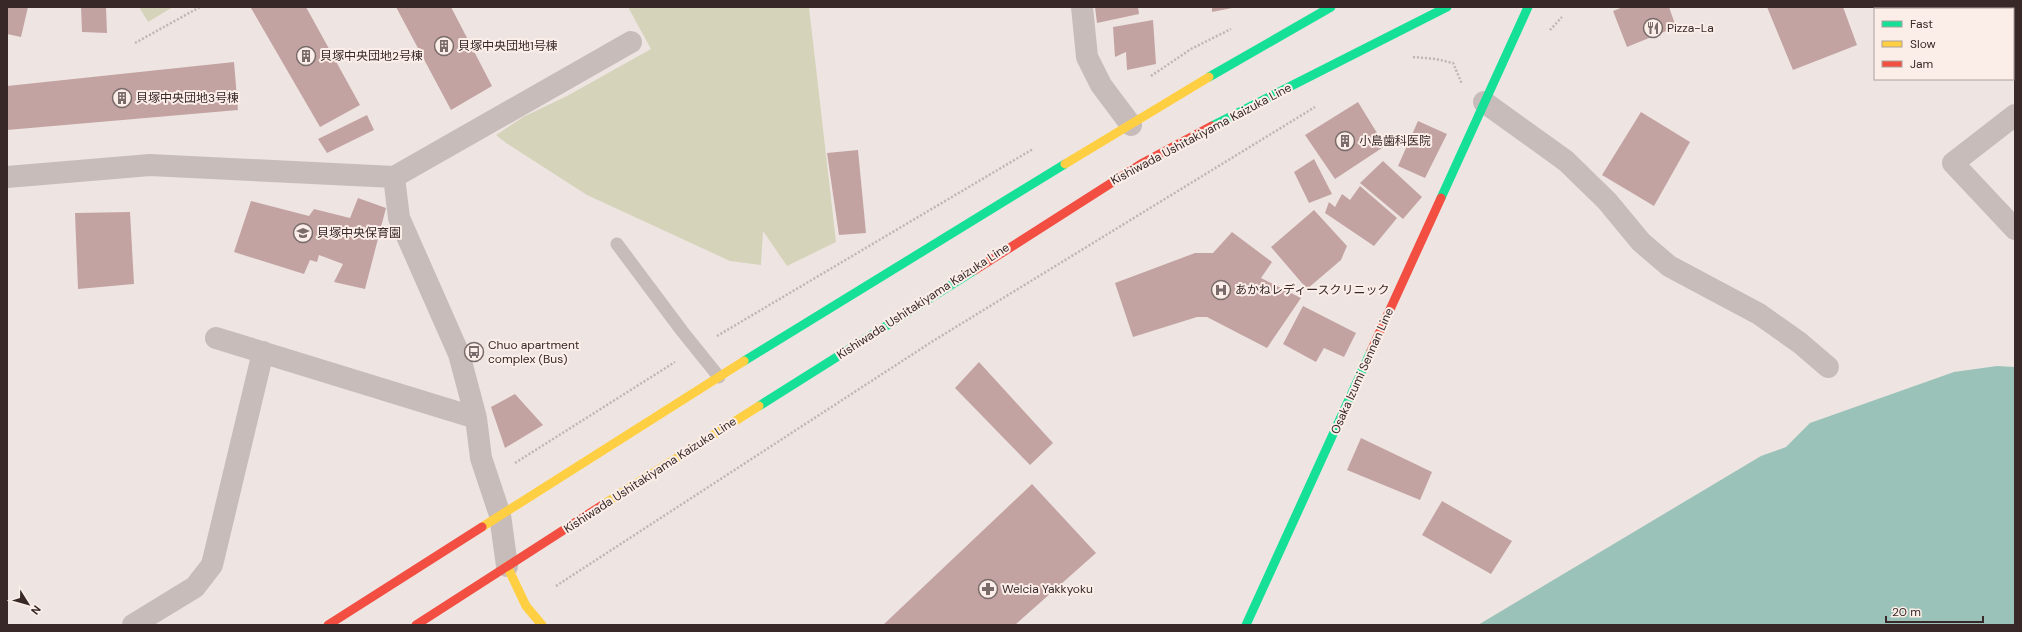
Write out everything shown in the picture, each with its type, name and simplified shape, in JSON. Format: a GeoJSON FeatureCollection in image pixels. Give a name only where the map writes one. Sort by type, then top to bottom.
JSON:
{"type":"FeatureCollection","features":[{"type":"Feature","properties":{"kind":"main road"},"geometry":{"type":"LineString","coordinates":[[328,625],[719,377],[1215,73],[1331,7]]}},
{"type":"Feature","properties":{"kind":"main road","name":"Kishiwada Ushitakiyama Kaizuka Line"},"geometry":{"type":"LineString","coordinates":[[416,625],[721,429],[847,351],[1140,164],[1273,94],[1447,7]]}},
{"type":"Feature","properties":{"kind":"main road","name":"Osaka Izumi Sennan Line"},"geometry":{"type":"LineString","coordinates":[[1246,625],[1528,7]]}},
{"type":"Feature","properties":{"kind":"main road"},"geometry":{"type":"LineString","coordinates":[[508,566],[527,604],[537,621],[542,625]]}},
{"type":"Feature","properties":{"kind":"street"},"geometry":{"type":"LineString","coordinates":[[1082,7],[1087,57],[1101,85],[1131,125]]}},
{"type":"Feature","properties":{"kind":"street"},"geometry":{"type":"LineString","coordinates":[[7,177],[150,165],[394,177],[631,42]]}},
{"type":"Feature","properties":{"kind":"street"},"geometry":{"type":"LineString","coordinates":[[1484,102],[1566,161],[1607,201],[1641,242],[1669,266],[1759,314],[1800,343],[1828,367]]}},
{"type":"Feature","properties":{"kind":"street"},"geometry":{"type":"LineString","coordinates":[[2015,116],[1953,163],[2015,229]]}},
{"type":"Feature","properties":{"kind":"street"},"geometry":{"type":"LineString","coordinates":[[394,177],[399,218],[459,354],[476,418],[481,458],[500,515],[508,566]]}},
{"type":"Feature","properties":{"kind":"street"},"geometry":{"type":"LineString","coordinates":[[216,338],[476,418]]}},
{"type":"Feature","properties":{"kind":"street"},"geometry":{"type":"LineString","coordinates":[[133,625],[195,587],[212,565],[263,352]]}},
{"type":"Feature","properties":{"kind":"lane"},"geometry":{"type":"LineString","coordinates":[[617,244],[696,349],[719,377]]}},
{"type":"Feature","properties":{"kind":"path"},"geometry":{"type":"LineString","coordinates":[[134,43],[200,7]]}},
{"type":"Feature","properties":{"kind":"path"},"geometry":{"type":"LineString","coordinates":[[1114,102],[1191,49],[1233,28]]}},
{"type":"Feature","properties":{"kind":"path"},"geometry":{"type":"LineString","coordinates":[[1407,56],[1436,59],[1453,63],[1463,86]]}},
{"type":"Feature","properties":{"kind":"path"},"geometry":{"type":"LineString","coordinates":[[556,586],[933,342],[1316,106]]}},
{"type":"Feature","properties":{"kind":"path"},"geometry":{"type":"LineString","coordinates":[[515,463],[696,349],[920,214],[1034,148]]}},
{"type":"Feature","properties":{"kind":"shaded area"},"geometry":{"type":"Polygon","coordinates":[[[139,7],[173,7],[148,22],[139,7]]]}},
{"type":"Feature","properties":{"kind":"shaded area"},"geometry":{"type":"Polygon","coordinates":[[[628,7],[809,7],[836,242],[787,266],[763,231],[761,265],[730,261],[587,195],[496,135],[523,117],[567,96],[651,49],[628,7]]]}},
{"type":"Feature","properties":{"kind":"water"},"geometry":{"type":"Polygon","coordinates":[[[1997,366],[2015,367],[2015,625],[1478,625],[1761,456],[1786,447],[1810,423],[1954,372],[1997,366]]]}},
{"type":"Feature","properties":{"kind":"building"},"geometry":{"type":"Polygon","coordinates":[[[7,7],[28,7],[21,37],[7,34],[7,7]]]}},
{"type":"Feature","properties":{"kind":"building"},"geometry":{"type":"Polygon","coordinates":[[[81,7],[106,7],[107,33],[82,32],[81,7]]]}},
{"type":"Feature","properties":{"kind":"building","name":"貝塚中央団地2号棟"},"geometry":{"type":"Polygon","coordinates":[[[306,7],[360,105],[320,127],[251,8],[306,7]]]}},
{"type":"Feature","properties":{"kind":"building","name":"貝塚中央団地1号棟"},"geometry":{"type":"Polygon","coordinates":[[[396,7],[451,7],[492,86],[451,110],[396,7]]]}},
{"type":"Feature","properties":{"kind":"building"},"geometry":{"type":"Polygon","coordinates":[[[1095,7],[1138,7],[1139,14],[1097,23],[1095,7]]]}},
{"type":"Feature","properties":{"kind":"building"},"geometry":{"type":"Polygon","coordinates":[[[1212,7],[1231,7],[1232,8],[1212,12],[1212,7]]]}},
{"type":"Feature","properties":{"kind":"building"},"geometry":{"type":"Polygon","coordinates":[[[1623,7],[1669,7],[1676,27],[1627,47],[1613,11],[1623,7]]]}},
{"type":"Feature","properties":{"kind":"building"},"geometry":{"type":"Polygon","coordinates":[[[1767,7],[1843,7],[1857,45],[1793,70],[1767,7]]]}},
{"type":"Feature","properties":{"kind":"building"},"geometry":{"type":"Polygon","coordinates":[[[1153,20],[1156,64],[1127,70],[1126,52],[1115,57],[1113,27],[1153,20]]]}},
{"type":"Feature","properties":{"kind":"building","name":"貝塚中央団地3号棟"},"geometry":{"type":"Polygon","coordinates":[[[234,62],[238,110],[7,130],[7,86],[234,62]]]}},
{"type":"Feature","properties":{"kind":"building","name":"小島歯科医院"},"geometry":{"type":"Polygon","coordinates":[[[1358,102],[1385,146],[1335,179],[1305,135],[1358,102]]]}},
{"type":"Feature","properties":{"kind":"building"},"geometry":{"type":"Polygon","coordinates":[[[1641,112],[1690,142],[1654,206],[1602,175],[1641,112]]]}},
{"type":"Feature","properties":{"kind":"building"},"geometry":{"type":"Polygon","coordinates":[[[367,115],[374,130],[327,153],[318,139],[367,115]]]}},
{"type":"Feature","properties":{"kind":"building"},"geometry":{"type":"Polygon","coordinates":[[[1418,121],[1447,134],[1425,178],[1398,166],[1418,121]]]}},
{"type":"Feature","properties":{"kind":"building"},"geometry":{"type":"Polygon","coordinates":[[[858,150],[866,233],[839,235],[827,153],[858,150]]]}},
{"type":"Feature","properties":{"kind":"building"},"geometry":{"type":"Polygon","coordinates":[[[1314,159],[1332,194],[1309,203],[1294,172],[1314,159]]]}},
{"type":"Feature","properties":{"kind":"building"},"geometry":{"type":"Polygon","coordinates":[[[1383,161],[1422,197],[1403,219],[1360,183],[1383,161]]]}},
{"type":"Feature","properties":{"kind":"building"},"geometry":{"type":"Polygon","coordinates":[[[1360,186],[1397,218],[1374,246],[1325,213],[1329,202],[1335,207],[1342,194],[1350,200],[1360,186]]]}},
{"type":"Feature","properties":{"kind":"building","name":"貝塚中央保育園"},"geometry":{"type":"Polygon","coordinates":[[[358,198],[386,208],[365,289],[334,282],[343,264],[319,255],[317,262],[310,260],[304,274],[234,252],[251,201],[309,216],[314,209],[350,218],[358,198]]]}},
{"type":"Feature","properties":{"kind":"building"},"geometry":{"type":"Polygon","coordinates":[[[1314,210],[1347,246],[1341,260],[1307,289],[1271,247],[1314,210]]]}},
{"type":"Feature","properties":{"kind":"building"},"geometry":{"type":"Polygon","coordinates":[[[130,212],[134,284],[78,289],[75,213],[130,212]]]}},
{"type":"Feature","properties":{"kind":"building","name":"あかねレディースクリニック"},"geometry":{"type":"Polygon","coordinates":[[[1232,232],[1272,262],[1261,278],[1301,298],[1267,348],[1207,317],[1197,317],[1133,337],[1115,283],[1195,253],[1213,253],[1232,232]]]}},
{"type":"Feature","properties":{"kind":"building"},"geometry":{"type":"Polygon","coordinates":[[[1303,306],[1356,333],[1344,357],[1324,348],[1316,362],[1283,344],[1303,306]]]}},
{"type":"Feature","properties":{"kind":"building"},"geometry":{"type":"Polygon","coordinates":[[[979,362],[1053,443],[1030,465],[955,388],[979,362]]]}},
{"type":"Feature","properties":{"kind":"building"},"geometry":{"type":"Polygon","coordinates":[[[515,394],[543,425],[505,448],[491,407],[515,394]]]}},
{"type":"Feature","properties":{"kind":"building"},"geometry":{"type":"Polygon","coordinates":[[[1361,438],[1432,472],[1420,500],[1347,470],[1361,438]]]}},
{"type":"Feature","properties":{"kind":"building","name":"Welcia Yakkyoku"},"geometry":{"type":"Polygon","coordinates":[[[1032,484],[1096,553],[1015,625],[883,625],[1032,484]]]}},
{"type":"Feature","properties":{"kind":"building"},"geometry":{"type":"Polygon","coordinates":[[[1442,501],[1512,541],[1491,574],[1422,535],[1442,501]]]}},
{"type":"Feature","properties":{"kind":"traffic: fast"},"geometry":{"type":"LineString","coordinates":[[1209,77],[1331,7]]}},
{"type":"Feature","properties":{"kind":"traffic: fast"},"geometry":{"type":"LineString","coordinates":[[1212,126],[1447,7]]}},
{"type":"Feature","properties":{"kind":"traffic: fast"},"geometry":{"type":"LineString","coordinates":[[1441,198],[1528,7]]}},
{"type":"Feature","properties":{"kind":"traffic: fast"},"geometry":{"type":"LineString","coordinates":[[744,361],[1065,164]]}},
{"type":"Feature","properties":{"kind":"traffic: fast"},"geometry":{"type":"LineString","coordinates":[[759,406],[975,270]]}},
{"type":"Feature","properties":{"kind":"traffic: fast"},"geometry":{"type":"LineString","coordinates":[[1246,625],[1371,351]]}},
{"type":"Feature","properties":{"kind":"traffic: slow"},"geometry":{"type":"LineString","coordinates":[[1065,164],[1209,77]]}},
{"type":"Feature","properties":{"kind":"traffic: slow"},"geometry":{"type":"LineString","coordinates":[[482,527],[744,361]]}},
{"type":"Feature","properties":{"kind":"traffic: slow"},"geometry":{"type":"LineString","coordinates":[[604,504],[759,406]]}},
{"type":"Feature","properties":{"kind":"traffic: slow"},"geometry":{"type":"LineString","coordinates":[[507,566],[526,606],[542,625]]}},
{"type":"Feature","properties":{"kind":"traffic: jam"},"geometry":{"type":"LineString","coordinates":[[975,270],[1141,164],[1212,126]]}},
{"type":"Feature","properties":{"kind":"traffic: jam"},"geometry":{"type":"LineString","coordinates":[[1371,351],[1441,198]]}},
{"type":"Feature","properties":{"kind":"traffic: jam"},"geometry":{"type":"LineString","coordinates":[[416,625],[604,504]]}},
{"type":"Feature","properties":{"kind":"traffic: jam"},"geometry":{"type":"LineString","coordinates":[[328,625],[482,527]]}},
{"type":"Feature","properties":{"kind":"place","name":"Pizza-La"},"geometry":{"type":"Point","coordinates":[1653,28]}},
{"type":"Feature","properties":{"kind":"place","name":"貝塚中央団地1号棟"},"geometry":{"type":"Point","coordinates":[444,46]}},
{"type":"Feature","properties":{"kind":"place","name":"貝塚中央団地2号棟"},"geometry":{"type":"Point","coordinates":[306,56]}},
{"type":"Feature","properties":{"kind":"place","name":"貝塚中央団地3号棟"},"geometry":{"type":"Point","coordinates":[122,98]}},
{"type":"Feature","properties":{"kind":"place","name":"小島歯科医院"},"geometry":{"type":"Point","coordinates":[1345,141]}},
{"type":"Feature","properties":{"kind":"place","name":"貝塚中央保育園"},"geometry":{"type":"Point","coordinates":[303,233]}},
{"type":"Feature","properties":{"kind":"place","name":"あかねレディースクリニック"},"geometry":{"type":"Point","coordinates":[1221,290]}},
{"type":"Feature","properties":{"kind":"place","name":"Chuo apartment complex (Bus)"},"geometry":{"type":"Point","coordinates":[474,352]}},
{"type":"Feature","properties":{"kind":"place","name":"Welcia Yakkyoku"},"geometry":{"type":"Point","coordinates":[988,589]}}]}
